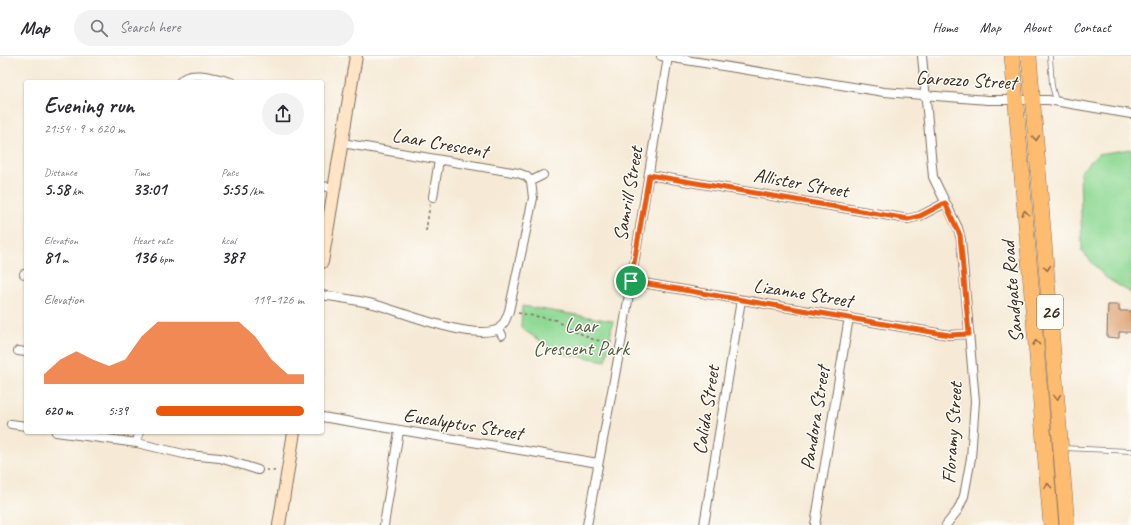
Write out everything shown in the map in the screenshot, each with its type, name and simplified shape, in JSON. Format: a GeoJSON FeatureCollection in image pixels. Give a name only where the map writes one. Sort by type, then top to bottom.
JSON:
{"type":"FeatureCollection","features":[{"type":"Feature","properties":{"kind":"highway","name":"Sandgate Road"},"geometry":{"type":"LineString","coordinates":[[1012,56],[1051,525]]}},
{"type":"Feature","properties":{"kind":"highway","name":"Sandgate Road"},"geometry":{"type":"LineString","coordinates":[[1029,56],[1067,525]]}},
{"type":"Feature","properties":{"kind":"street"},"geometry":{"type":"LineString","coordinates":[[324,237],[328,187],[342,143],[356,56]]}},
{"type":"Feature","properties":{"kind":"street","name":"Floramy Street"},"geometry":{"type":"LineString","coordinates":[[922,56],[933,176],[960,235],[975,401],[971,458],[964,496],[958,510],[946,525]]}},
{"type":"Feature","properties":{"kind":"street","name":"Garozzo Street"},"geometry":{"type":"LineString","coordinates":[[665,57],[862,90],[988,100],[1032,99],[1056,101],[1131,114]]}},
{"type":"Feature","properties":{"kind":"street","name":"Samrill Street"},"geometry":{"type":"LineString","coordinates":[[587,525],[621,343],[649,175],[665,57]]}},
{"type":"Feature","properties":{"kind":"street"},"geometry":{"type":"LineString","coordinates":[[182,80],[186,77],[193,76],[218,80]]}},
{"type":"Feature","properties":{"kind":"street","name":"Laar Crescent"},"geometry":{"type":"LineString","coordinates":[[342,143],[518,173],[526,176],[531,182]]}},
{"type":"Feature","properties":{"kind":"street"},"geometry":{"type":"LineString","coordinates":[[433,197],[439,160]]}},
{"type":"Feature","properties":{"kind":"street"},"geometry":{"type":"LineString","coordinates":[[324,296],[372,303],[418,320],[484,332],[500,332],[509,311],[533,198],[531,182],[543,175]]}},
{"type":"Feature","properties":{"kind":"street","name":"Allister Street"},"geometry":{"type":"LineString","coordinates":[[649,175],[908,219],[920,216],[945,203]]}},
{"type":"Feature","properties":{"kind":"street","name":"Lizanne Street"},"geometry":{"type":"LineString","coordinates":[[631,281],[949,335],[969,334]]}},
{"type":"Feature","properties":{"kind":"street","name":"Calida Street"},"geometry":{"type":"LineString","coordinates":[[704,525],[741,300]]}},
{"type":"Feature","properties":{"kind":"street","name":"Pandora Street"},"geometry":{"type":"LineString","coordinates":[[815,525],[849,317]]}},
{"type":"Feature","properties":{"kind":"street","name":"Eucalyptus Street"},"geometry":{"type":"LineString","coordinates":[[324,416],[399,431],[598,463]]}},
{"type":"Feature","properties":{"kind":"street"},"geometry":{"type":"LineString","coordinates":[[11,424],[24,426]]}},
{"type":"Feature","properties":{"kind":"street"},"geometry":{"type":"LineString","coordinates":[[384,525],[399,431]]}},
{"type":"Feature","properties":{"kind":"street"},"geometry":{"type":"LineString","coordinates":[[71,434],[137,443],[188,454],[220,458],[258,470]]}},
{"type":"Feature","properties":{"kind":"street"},"geometry":{"type":"LineString","coordinates":[[137,443],[139,434]]}},
{"type":"Feature","properties":{"kind":"street"},"geometry":{"type":"LineString","coordinates":[[279,525],[294,434]]}},
{"type":"Feature","properties":{"kind":"lane"},"geometry":{"type":"LineString","coordinates":[[1050,56],[1052,84],[1056,101]]}},
{"type":"Feature","properties":{"kind":"lane"},"geometry":{"type":"LineString","coordinates":[[1061,448],[1131,451]]}},
{"type":"Feature","properties":{"kind":"path"},"geometry":{"type":"LineString","coordinates":[[426,231],[429,207],[433,197]]}},
{"type":"Feature","properties":{"kind":"path"},"geometry":{"type":"LineString","coordinates":[[509,311],[556,320],[595,340],[621,343]]}},
{"type":"Feature","properties":{"kind":"green space"},"geometry":{"type":"Polygon","coordinates":[[[1131,149],[1131,293],[1105,277],[1082,251],[1080,172],[1098,154],[1131,149]]]}},
{"type":"Feature","properties":{"kind":"green space","name":"Laar Crescent Park"},"geometry":{"type":"Polygon","coordinates":[[[522,306],[613,321],[606,361],[558,353],[521,328],[522,306]]]}},
{"type":"Feature","properties":{"kind":"building"},"geometry":{"type":"Polygon","coordinates":[[[1108,305],[1119,305],[1119,311],[1131,311],[1131,332],[1119,332],[1119,338],[1107,337],[1108,305]]]}},
{"type":"Feature","properties":{"kind":"route"},"geometry":{"type":"LineString","coordinates":[[649,175],[908,219],[920,216],[945,203],[958,228],[961,240],[969,334],[949,335],[631,281],[649,175]]}}]}
